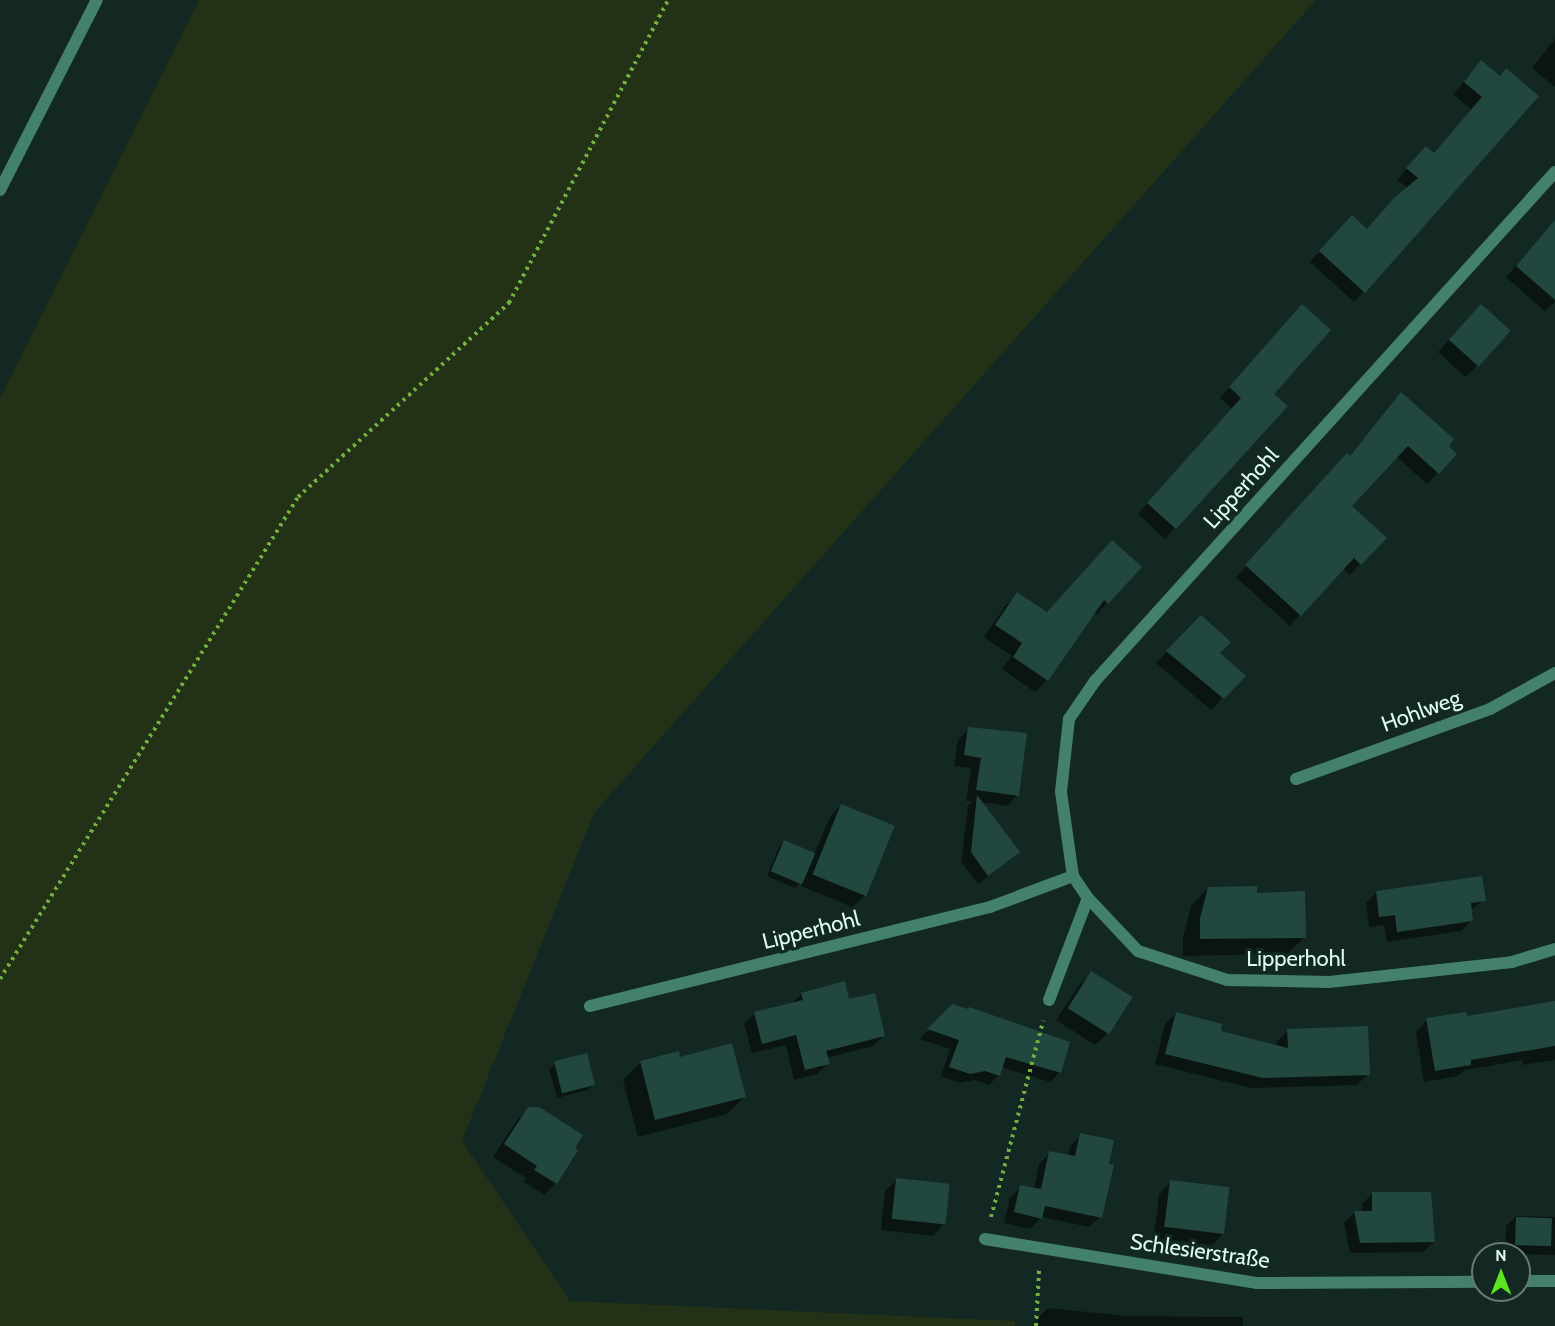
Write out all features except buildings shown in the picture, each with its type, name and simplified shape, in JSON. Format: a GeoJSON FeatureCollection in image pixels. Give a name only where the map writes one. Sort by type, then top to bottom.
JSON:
{"type":"FeatureCollection","features":[{"type":"Feature","properties":{"kind":"street"},"geometry":{"type":"LineString","coordinates":[[0,190],[98,0]]}},
{"type":"Feature","properties":{"kind":"street","name":"Lipperhohl"},"geometry":{"type":"LineString","coordinates":[[1555,172],[1095,681],[1069,719],[1061,792],[1073,876],[1088,898],[1138,951],[1227,980],[1329,982],[1512,962],[1555,949]]}},
{"type":"Feature","properties":{"kind":"street","name":"Hohlweg"},"geometry":{"type":"LineString","coordinates":[[1296,779],[1490,709],[1555,673]]}},
{"type":"Feature","properties":{"kind":"street","name":"Lipperhohl"},"geometry":{"type":"LineString","coordinates":[[590,1006],[990,907],[1073,876]]}},
{"type":"Feature","properties":{"kind":"street"},"geometry":{"type":"LineString","coordinates":[[1049,1000],[1088,898]]}},
{"type":"Feature","properties":{"kind":"street","name":"Schlesierstraße"},"geometry":{"type":"LineString","coordinates":[[985,1239],[1257,1283],[1471,1282]]}},
{"type":"Feature","properties":{"kind":"street"},"geometry":{"type":"LineString","coordinates":[[1531,1281],[1555,1281]]}},
{"type":"Feature","properties":{"kind":"path"},"geometry":{"type":"LineString","coordinates":[[0,979],[298,497],[508,303],[668,0]]}},
{"type":"Feature","properties":{"kind":"path"},"geometry":{"type":"LineString","coordinates":[[985,1239],[1049,1000]]}},
{"type":"Feature","properties":{"kind":"path"},"geometry":{"type":"LineString","coordinates":[[1036,1326],[1040,1248]]}},
{"type":"Feature","properties":{"kind":"green space"},"geometry":{"type":"Polygon","coordinates":[[[199,0],[1316,0],[594,813],[462,1141],[570,1301],[1015,1321],[1015,1326],[0,1326],[0,398],[199,0]]]}}]}
